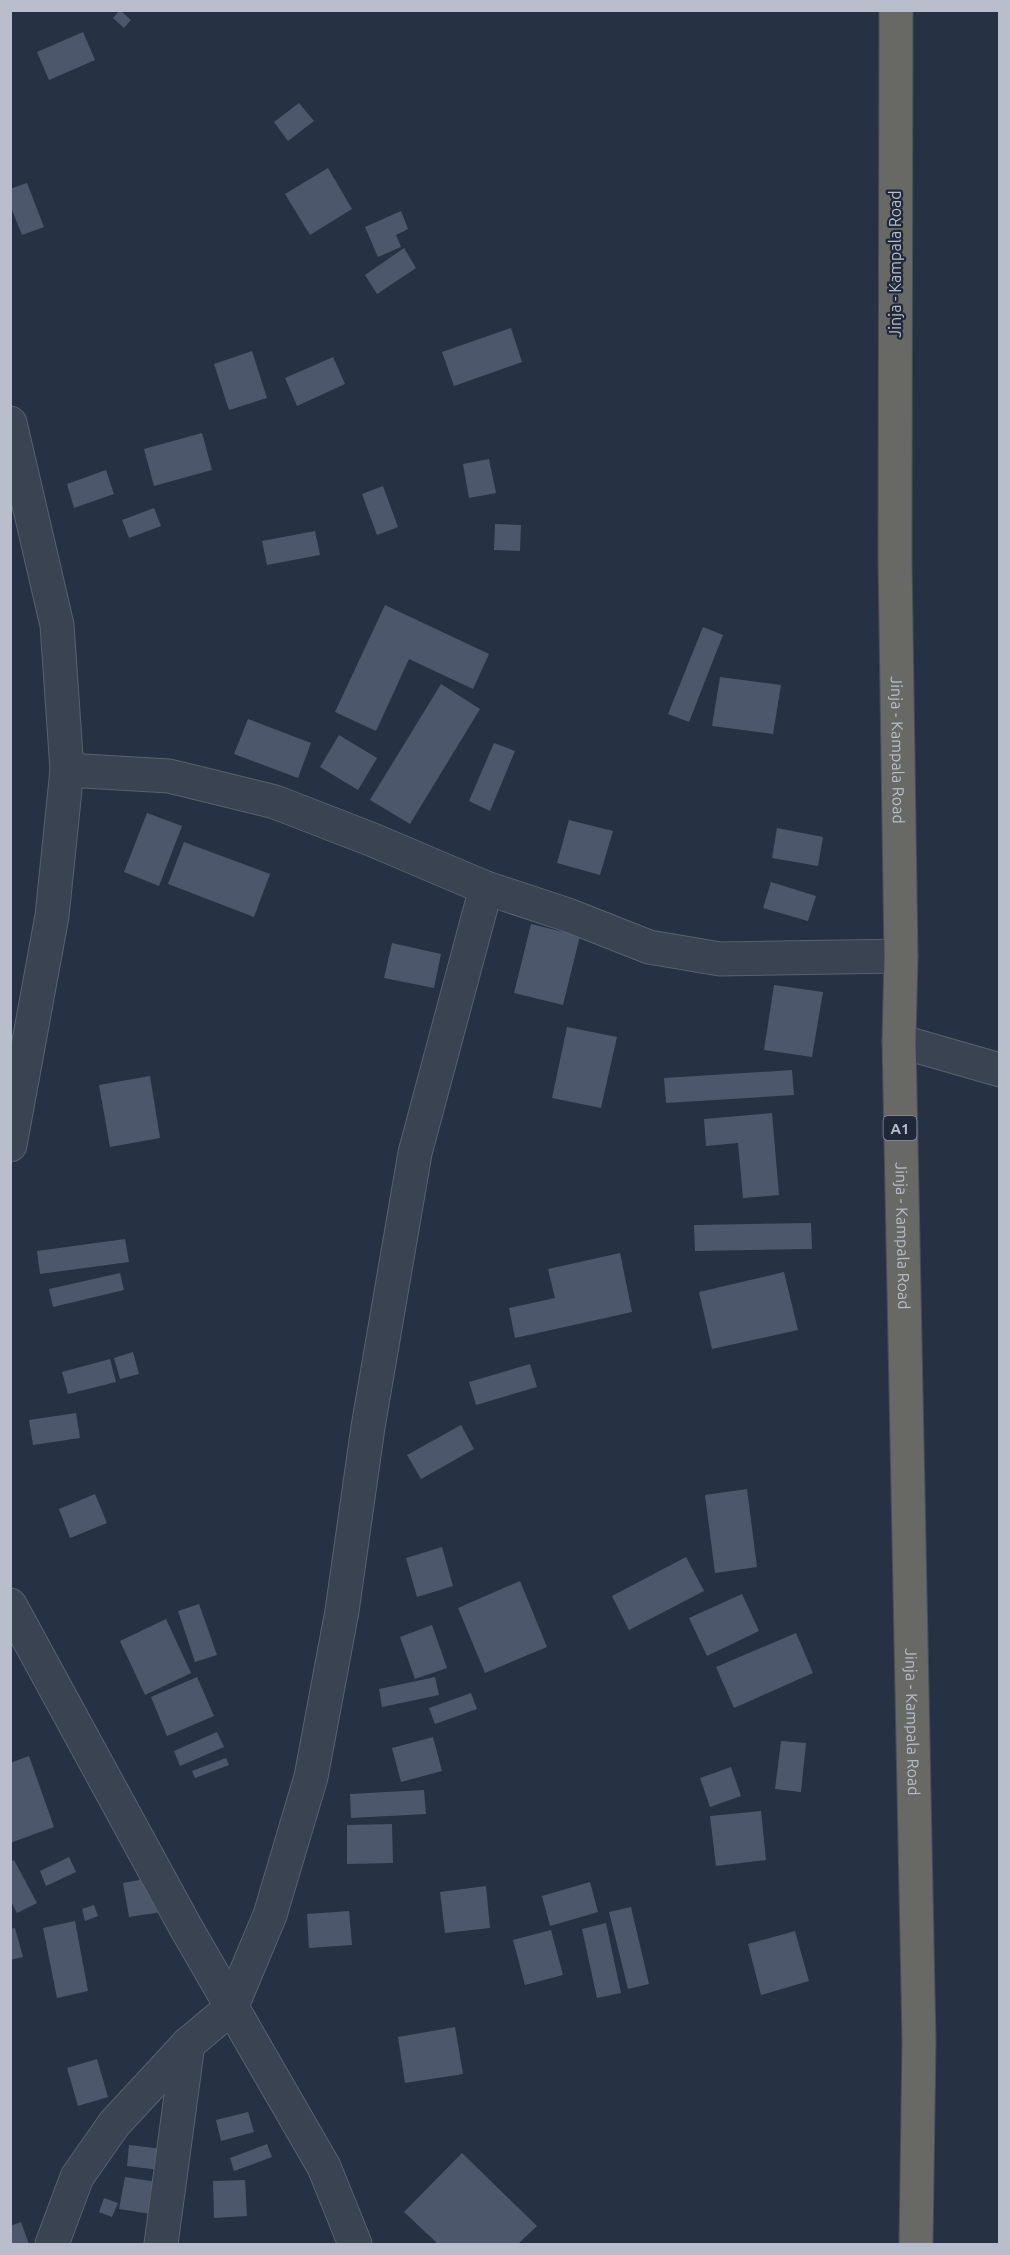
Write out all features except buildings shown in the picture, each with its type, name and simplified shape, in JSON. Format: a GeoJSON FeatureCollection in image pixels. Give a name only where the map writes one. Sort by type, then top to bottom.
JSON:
{"type":"FeatureCollection","features":[{"type":"Feature","properties":{"kind":"highway","name":"Jinja - Kampala Road"},"geometry":{"type":"LineString","coordinates":[[896,10],[895,559],[902,956],[899,1041],[919,2030],[916,2244]]}},
{"type":"Feature","properties":{"kind":"street"},"geometry":{"type":"LineString","coordinates":[[10,423],[57,624],[67,770],[52,916],[10,1145]]}},
{"type":"Feature","properties":{"kind":"street"},"geometry":{"type":"LineString","coordinates":[[67,770],[169,776],[275,801],[486,888],[568,915],[649,947],[720,959],[902,956]]}},
{"type":"Feature","properties":{"kind":"street"},"geometry":{"type":"LineString","coordinates":[[52,2244],[77,2177],[114,2124],[188,2044],[231,2008],[270,1915],[311,1777],[342,1611],[368,1427],[415,1153],[486,888]]}},
{"type":"Feature","properties":{"kind":"street"},"geometry":{"type":"LineString","coordinates":[[899,1041],[999,1070]]}},
{"type":"Feature","properties":{"kind":"street"},"geometry":{"type":"LineString","coordinates":[[10,1605],[231,2008],[324,2167],[355,2244]]}},
{"type":"Feature","properties":{"kind":"street"},"geometry":{"type":"LineString","coordinates":[[161,2244],[188,2044]]}}]}
